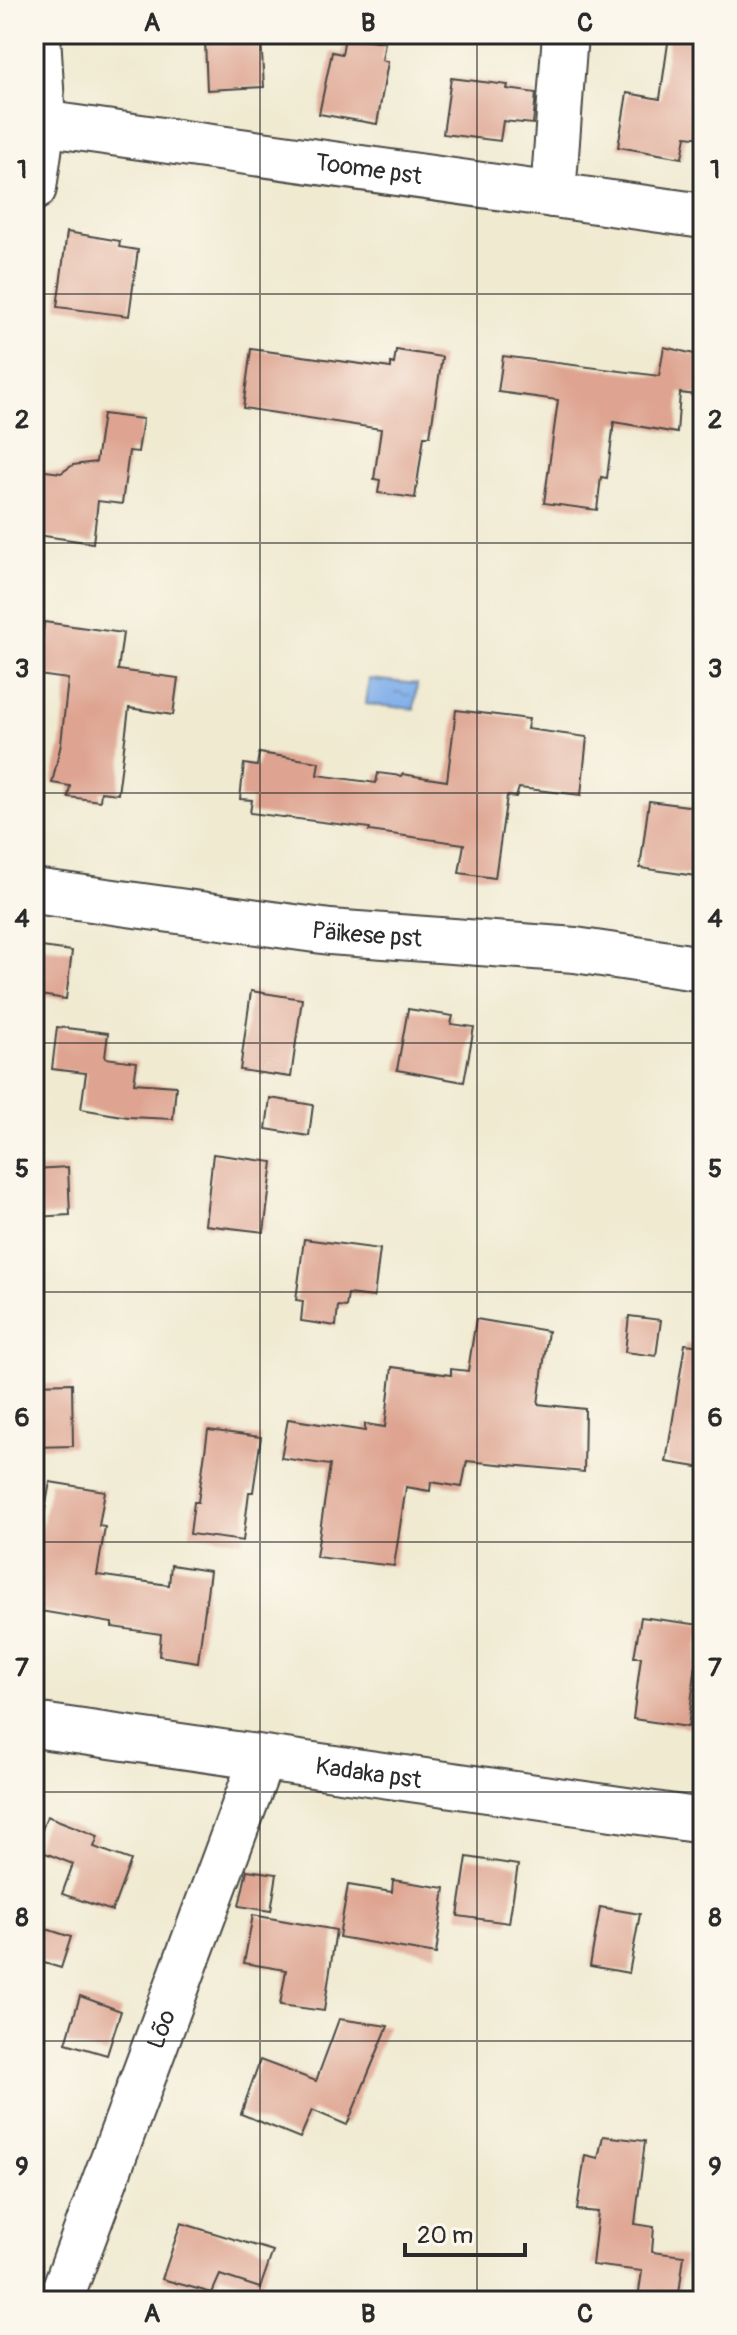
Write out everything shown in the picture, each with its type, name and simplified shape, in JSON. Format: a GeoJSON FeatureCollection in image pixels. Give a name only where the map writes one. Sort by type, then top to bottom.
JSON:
{"type":"FeatureCollection","features":[{"type":"Feature","properties":{"kind":"street"},"geometry":{"type":"LineString","coordinates":[[34,188],[39,122],[38,34]]}},
{"type":"Feature","properties":{"kind":"street"},"geometry":{"type":"LineString","coordinates":[[553,195],[565,34]]}},
{"type":"Feature","properties":{"kind":"street","name":"Toome pst"},"geometry":{"type":"LineString","coordinates":[[39,122],[703,216]]}},
{"type":"Feature","properties":{"kind":"street","name":"Päikese pst"},"geometry":{"type":"LineString","coordinates":[[34,891],[330,932],[575,950],[703,969]]}},
{"type":"Feature","properties":{"kind":"street","name":"Kadaka pst"},"geometry":{"type":"LineString","coordinates":[[34,1725],[703,1821]]}},
{"type":"Feature","properties":{"kind":"street","name":"Lõo"},"geometry":{"type":"LineString","coordinates":[[60,2301],[262,1758]]}},
{"type":"Feature","properties":{"kind":"water"},"geometry":{"type":"Polygon","coordinates":[[[369,679],[417,684],[414,709],[366,704],[369,679]]]}},
{"type":"Feature","properties":{"kind":"building"},"geometry":{"type":"Polygon","coordinates":[[[669,36],[703,40],[703,138],[686,136],[682,158],[618,147],[627,93],[660,99],[669,36]]]}},
{"type":"Feature","properties":{"kind":"building"},"geometry":{"type":"Polygon","coordinates":[[[345,37],[385,42],[382,60],[388,62],[377,124],[319,114],[332,52],[342,54],[345,37]]]}},
{"type":"Feature","properties":{"kind":"building"},"geometry":{"type":"Polygon","coordinates":[[[261,38],[264,87],[207,90],[205,41],[261,38]]]}},
{"type":"Feature","properties":{"kind":"building"},"geometry":{"type":"Polygon","coordinates":[[[451,78],[508,85],[507,89],[536,93],[533,124],[503,121],[500,141],[443,134],[451,78]]]}},
{"type":"Feature","properties":{"kind":"building"},"geometry":{"type":"Polygon","coordinates":[[[67,232],[120,241],[119,247],[138,250],[129,316],[57,307],[67,232]]]}},
{"type":"Feature","properties":{"kind":"building"},"geometry":{"type":"Polygon","coordinates":[[[664,347],[703,356],[703,396],[680,393],[677,433],[614,422],[607,478],[601,477],[597,510],[544,503],[558,400],[498,392],[503,356],[659,376],[664,347]]]}},
{"type":"Feature","properties":{"kind":"building"},"geometry":{"type":"Polygon","coordinates":[[[251,349],[391,368],[396,350],[442,357],[430,436],[424,436],[415,498],[378,493],[380,480],[374,479],[381,429],[243,408],[251,349]]]}},
{"type":"Feature","properties":{"kind":"building"},"geometry":{"type":"Polygon","coordinates":[[[103,414],[143,419],[138,452],[129,451],[122,504],[98,501],[93,543],[37,535],[40,513],[34,513],[34,504],[38,470],[61,473],[73,465],[96,462],[103,414]]]}},
{"type":"Feature","properties":{"kind":"building"},"geometry":{"type":"Polygon","coordinates":[[[44,622],[123,633],[118,670],[178,678],[173,715],[129,708],[118,794],[101,792],[100,801],[68,797],[70,786],[52,783],[61,744],[68,679],[38,675],[44,622]]]}},
{"type":"Feature","properties":{"kind":"building"},"geometry":{"type":"Polygon","coordinates":[[[456,710],[529,719],[527,729],[587,737],[581,795],[519,788],[516,797],[507,796],[495,878],[459,873],[464,844],[250,813],[252,800],[240,799],[244,764],[257,766],[259,753],[319,762],[317,775],[376,783],[378,773],[447,781],[456,710]]]}},
{"type":"Feature","properties":{"kind":"building"},"geometry":{"type":"Polygon","coordinates":[[[649,801],[703,808],[703,877],[640,868],[649,801]]]}},
{"type":"Feature","properties":{"kind":"building"},"geometry":{"type":"Polygon","coordinates":[[[34,946],[72,951],[66,999],[34,994],[34,946]]]}},
{"type":"Feature","properties":{"kind":"building"},"geometry":{"type":"Polygon","coordinates":[[[251,991],[302,999],[291,1077],[240,1070],[251,991]]]}},
{"type":"Feature","properties":{"kind":"building"},"geometry":{"type":"Polygon","coordinates":[[[408,1009],[453,1016],[451,1024],[474,1027],[464,1082],[397,1070],[408,1009]]]}},
{"type":"Feature","properties":{"kind":"building"},"geometry":{"type":"Polygon","coordinates":[[[57,1027],[108,1033],[105,1058],[137,1062],[134,1083],[176,1086],[173,1119],[128,1117],[81,1109],[86,1073],[52,1069],[57,1027]]]}},
{"type":"Feature","properties":{"kind":"building"},"geometry":{"type":"Polygon","coordinates":[[[270,1098],[313,1105],[309,1136],[266,1129],[270,1098]]]}},
{"type":"Feature","properties":{"kind":"building"},"geometry":{"type":"Polygon","coordinates":[[[213,1154],[273,1162],[264,1232],[205,1225],[213,1154]]]}},
{"type":"Feature","properties":{"kind":"building"},"geometry":{"type":"Polygon","coordinates":[[[68,1167],[70,1215],[34,1217],[34,1169],[68,1167]]]}},
{"type":"Feature","properties":{"kind":"building"},"geometry":{"type":"Polygon","coordinates":[[[304,1239],[380,1249],[374,1297],[348,1294],[346,1307],[338,1306],[336,1326],[301,1321],[303,1301],[296,1300],[304,1239]]]}},
{"type":"Feature","properties":{"kind":"building"},"geometry":{"type":"Polygon","coordinates":[[[629,1316],[661,1320],[656,1356],[625,1352],[629,1316]]]}},
{"type":"Feature","properties":{"kind":"building"},"geometry":{"type":"Polygon","coordinates":[[[476,1319],[548,1331],[538,1404],[585,1409],[584,1472],[467,1461],[462,1487],[431,1482],[430,1491],[406,1487],[394,1566],[316,1557],[330,1465],[281,1458],[288,1419],[365,1431],[365,1424],[385,1427],[392,1367],[451,1375],[451,1369],[468,1371],[476,1319]]]}},
{"type":"Feature","properties":{"kind":"building"},"geometry":{"type":"Polygon","coordinates":[[[685,1344],[703,1346],[703,1468],[666,1462],[685,1344]]]}},
{"type":"Feature","properties":{"kind":"building"},"geometry":{"type":"Polygon","coordinates":[[[72,1383],[73,1446],[34,1447],[34,1384],[72,1383]]]}},
{"type":"Feature","properties":{"kind":"building"},"geometry":{"type":"Polygon","coordinates":[[[208,1430],[261,1437],[253,1492],[249,1492],[243,1541],[190,1534],[194,1502],[198,1502],[208,1430]]]}},
{"type":"Feature","properties":{"kind":"building"},"geometry":{"type":"Polygon","coordinates":[[[50,1482],[105,1491],[99,1526],[105,1527],[97,1575],[169,1585],[171,1565],[210,1571],[198,1662],[159,1656],[161,1634],[34,1610],[34,1569],[50,1482]]]}},
{"type":"Feature","properties":{"kind":"building"},"geometry":{"type":"Polygon","coordinates":[[[641,1617],[701,1625],[688,1727],[633,1719],[641,1657],[634,1657],[641,1617]]]}},
{"type":"Feature","properties":{"kind":"building"},"geometry":{"type":"Polygon","coordinates":[[[47,1816],[98,1836],[94,1847],[131,1860],[112,1911],[62,1894],[73,1864],[35,1849],[47,1816]]]}},
{"type":"Feature","properties":{"kind":"building"},"geometry":{"type":"Polygon","coordinates":[[[467,1857],[518,1865],[509,1923],[458,1916],[467,1857]]]}},
{"type":"Feature","properties":{"kind":"building"},"geometry":{"type":"Polygon","coordinates":[[[247,1870],[277,1874],[271,1911],[239,1906],[247,1870]]]}},
{"type":"Feature","properties":{"kind":"building"},"geometry":{"type":"Polygon","coordinates":[[[393,1880],[445,1888],[436,1954],[339,1937],[348,1885],[392,1892],[393,1880]]]}},
{"type":"Feature","properties":{"kind":"building"},"geometry":{"type":"Polygon","coordinates":[[[600,1907],[640,1914],[629,1973],[590,1966],[600,1907]]]}},
{"type":"Feature","properties":{"kind":"building"},"geometry":{"type":"Polygon","coordinates":[[[253,1915],[336,1930],[324,2011],[280,2005],[286,1970],[244,1963],[253,1915]]]}},
{"type":"Feature","properties":{"kind":"building"},"geometry":{"type":"Polygon","coordinates":[[[34,1925],[71,1937],[61,1968],[34,1960],[34,1925]]]}},
{"type":"Feature","properties":{"kind":"building"},"geometry":{"type":"Polygon","coordinates":[[[80,1996],[121,2011],[107,2055],[66,2043],[80,1996]]]}},
{"type":"Feature","properties":{"kind":"building"},"geometry":{"type":"Polygon","coordinates":[[[339,2019],[388,2026],[347,2125],[312,2110],[300,2138],[241,2114],[260,2060],[316,2081],[339,2019]]]}},
{"type":"Feature","properties":{"kind":"building"},"geometry":{"type":"Polygon","coordinates":[[[603,2136],[645,2141],[635,2224],[654,2227],[652,2252],[684,2256],[678,2301],[638,2298],[642,2271],[592,2265],[598,2212],[577,2210],[585,2155],[598,2158],[603,2136]]]}},
{"type":"Feature","properties":{"kind":"building"},"geometry":{"type":"Polygon","coordinates":[[[181,2223],[273,2251],[260,2288],[220,2275],[212,2293],[162,2279],[181,2223]]]}}]}
